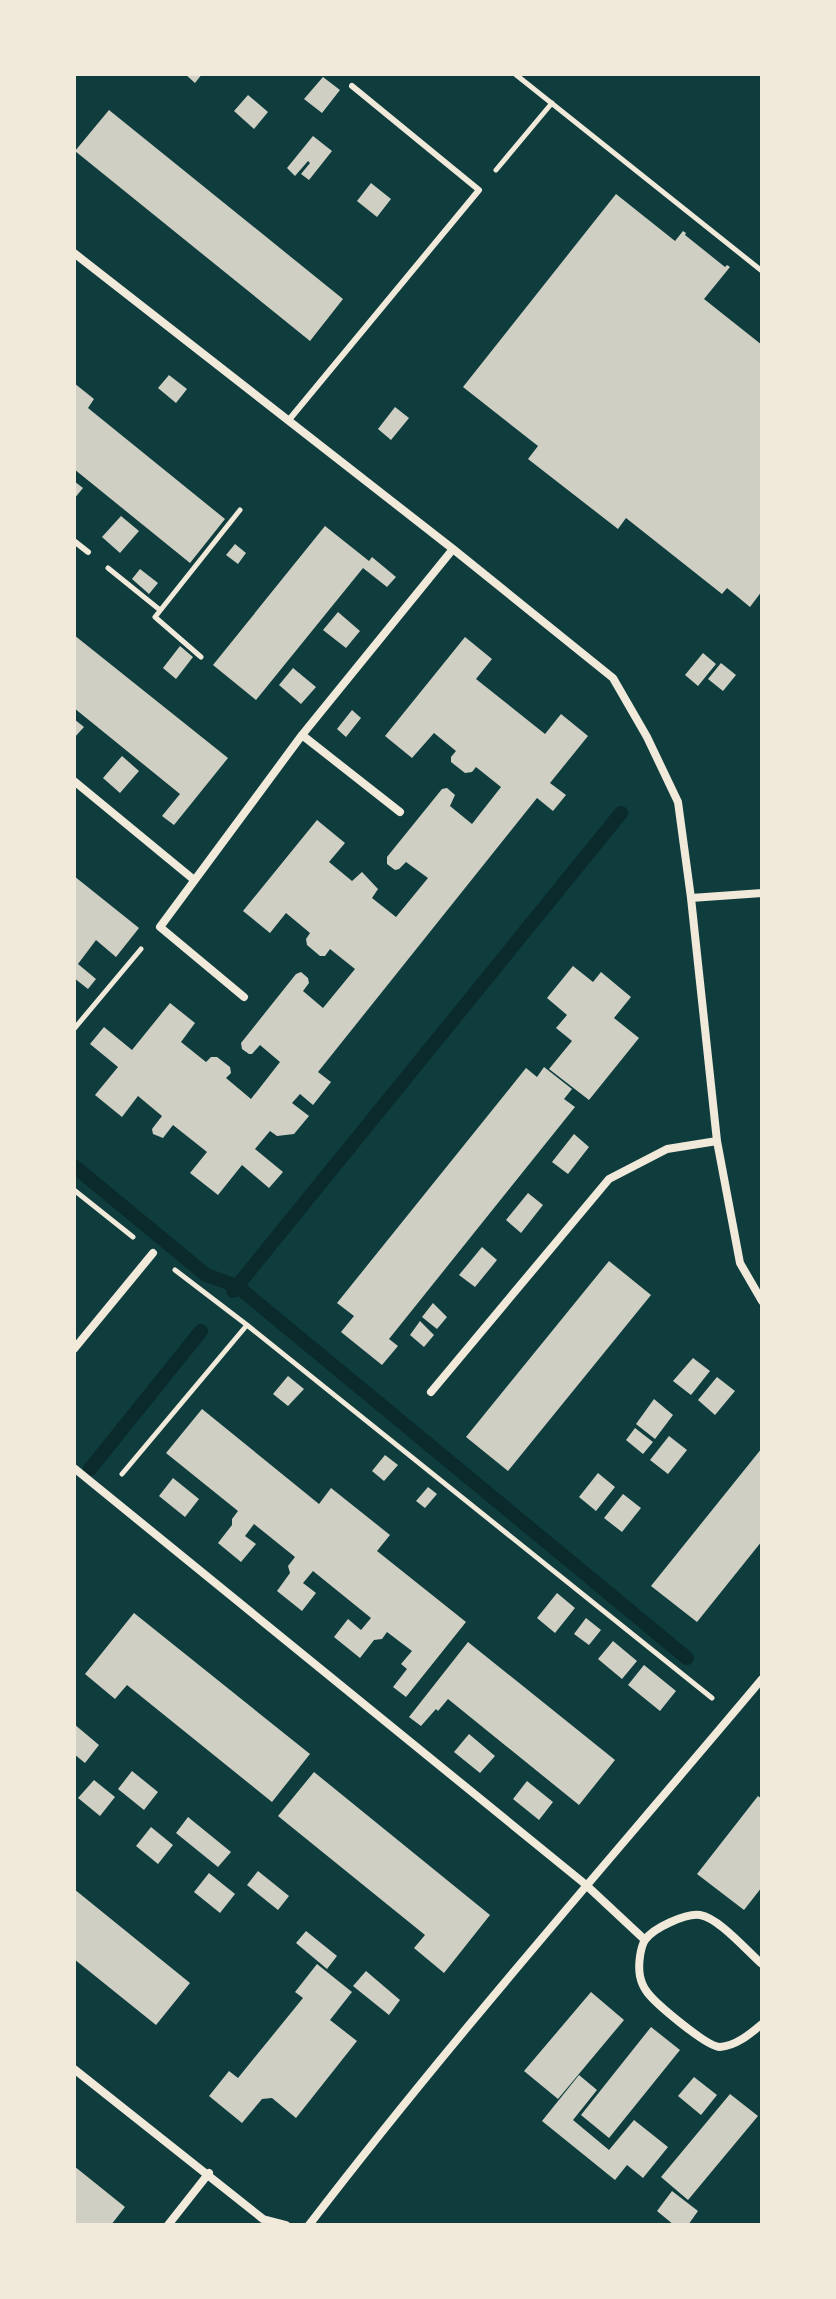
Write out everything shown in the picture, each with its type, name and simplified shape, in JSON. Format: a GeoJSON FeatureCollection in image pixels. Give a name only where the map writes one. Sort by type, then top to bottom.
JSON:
{"type":"FeatureCollection","features":[{"type":"Feature","properties":{"kind":"street"},"geometry":{"type":"LineString","coordinates":[[74,253],[613,678],[647,737],[678,802],[717,1141],[740,1263],[762,1301]]}},
{"type":"Feature","properties":{"kind":"street"},"geometry":{"type":"LineString","coordinates":[[244,997],[160,927],[302,735],[453,549]]}},
{"type":"Feature","properties":{"kind":"street"},"geometry":{"type":"LineString","coordinates":[[302,735],[400,812]]}},
{"type":"Feature","properties":{"kind":"street"},"geometry":{"type":"LineString","coordinates":[[74,781],[193,879]]}},
{"type":"Feature","properties":{"kind":"street"},"geometry":{"type":"LineString","coordinates":[[691,898],[762,893]]}},
{"type":"Feature","properties":{"kind":"street"},"geometry":{"type":"LineString","coordinates":[[431,1392],[609,1179],[667,1149],[717,1141]]}},
{"type":"Feature","properties":{"kind":"street"},"geometry":{"type":"LineString","coordinates":[[74,1349],[153,1253]]}},
{"type":"Feature","properties":{"kind":"street"},"geometry":{"type":"LineString","coordinates":[[74,1468],[585,1884],[645,1940]]}},
{"type":"Feature","properties":{"kind":"street"},"geometry":{"type":"LineString","coordinates":[[309,2225],[365,2151],[585,1884],[762,1679]]}},
{"type":"Feature","properties":{"kind":"street"},"geometry":{"type":"LineString","coordinates":[[762,1964],[717,1924],[700,1915],[685,1916],[667,1923],[645,1940],[639,1963],[640,1978],[646,1992],[706,2042],[719,2047],[741,2041],[762,2024]]}},
{"type":"Feature","properties":{"kind":"street"},"geometry":{"type":"LineString","coordinates":[[74,2069],[209,2173],[263,2219],[286,2225]]}},
{"type":"Feature","properties":{"kind":"street"},"geometry":{"type":"LineString","coordinates":[[168,2225],[209,2173]]}},
{"type":"Feature","properties":{"kind":"lane"},"geometry":{"type":"LineString","coordinates":[[288,421],[479,190],[352,86]]}},
{"type":"Feature","properties":{"kind":"lane"},"geometry":{"type":"LineString","coordinates":[[74,541],[88,552]]}},
{"type":"Feature","properties":{"kind":"path"},"geometry":{"type":"LineString","coordinates":[[515,74],[762,271]]}},
{"type":"Feature","properties":{"kind":"path"},"geometry":{"type":"LineString","coordinates":[[479,190],[552,103]]}},
{"type":"Feature","properties":{"kind":"path"},"geometry":{"type":"LineString","coordinates":[[201,657],[155,617],[240,510]]}},
{"type":"Feature","properties":{"kind":"path"},"geometry":{"type":"LineString","coordinates":[[88,552],[160,610]]}},
{"type":"Feature","properties":{"kind":"path"},"geometry":{"type":"LineString","coordinates":[[74,1029],[160,927]]}},
{"type":"Feature","properties":{"kind":"path"},"geometry":{"type":"LineString","coordinates":[[74,1190],[732,1714]]}},
{"type":"Feature","properties":{"kind":"path"},"geometry":{"type":"LineString","coordinates":[[106,1494],[247,1325]]}},
{"type":"Feature","properties":{"kind":"building"},"geometry":{"type":"Polygon","coordinates":[[[185,74],[202,74],[195,83],[185,74]]]}},
{"type":"Feature","properties":{"kind":"building"},"geometry":{"type":"Polygon","coordinates":[[[323,77],[340,90],[322,113],[304,99],[323,77]]]}},
{"type":"Feature","properties":{"kind":"building"},"geometry":{"type":"Polygon","coordinates":[[[248,95],[268,112],[254,129],[234,111],[248,95]]]}},
{"type":"Feature","properties":{"kind":"building"},"geometry":{"type":"Polygon","coordinates":[[[109,110],[343,299],[310,341],[75,151],[109,110]]]}},
{"type":"Feature","properties":{"kind":"building"},"geometry":{"type":"Polygon","coordinates":[[[313,136],[332,151],[309,180],[301,174],[310,163],[308,161],[295,176],[287,168],[313,136]]]}},
{"type":"Feature","properties":{"kind":"building"},"geometry":{"type":"Polygon","coordinates":[[[371,183],[391,199],[377,217],[357,201],[371,183]]]}},
{"type":"Feature","properties":{"kind":"building"},"geometry":{"type":"Polygon","coordinates":[[[616,194],[675,241],[683,231],[725,267],[730,267],[704,299],[762,345],[762,591],[750,607],[727,588],[722,594],[626,518],[618,529],[528,459],[538,446],[463,387],[616,194]]]}},
{"type":"Feature","properties":{"kind":"building"},"geometry":{"type":"Polygon","coordinates":[[[169,375],[187,389],[176,403],[158,388],[169,375]]]}},
{"type":"Feature","properties":{"kind":"building"},"geometry":{"type":"Polygon","coordinates":[[[74,383],[94,399],[88,408],[225,519],[190,563],[74,469],[74,383]]]}},
{"type":"Feature","properties":{"kind":"building"},"geometry":{"type":"Polygon","coordinates":[[[395,407],[409,418],[391,440],[378,429],[395,407]]]}},
{"type":"Feature","properties":{"kind":"building"},"geometry":{"type":"Polygon","coordinates":[[[74,481],[83,488],[74,499],[74,481]]]}},
{"type":"Feature","properties":{"kind":"building"},"geometry":{"type":"Polygon","coordinates":[[[121,516],[139,531],[120,553],[102,537],[121,516]]]}},
{"type":"Feature","properties":{"kind":"building"},"geometry":{"type":"Polygon","coordinates":[[[325,526],[369,561],[372,557],[396,577],[387,587],[363,568],[256,700],[213,665],[325,526]]]}},
{"type":"Feature","properties":{"kind":"building"},"geometry":{"type":"Polygon","coordinates":[[[235,544],[246,553],[238,564],[226,555],[235,544]]]}},
{"type":"Feature","properties":{"kind":"building"},"geometry":{"type":"Polygon","coordinates":[[[140,569],[158,583],[149,594],[132,579],[140,569]]]}},
{"type":"Feature","properties":{"kind":"building"},"geometry":{"type":"Polygon","coordinates":[[[338,612],[360,631],[346,648],[323,630],[338,612]]]}},
{"type":"Feature","properties":{"kind":"building"},"geometry":{"type":"Polygon","coordinates":[[[74,635],[228,758],[174,825],[162,816],[180,794],[74,708],[74,635]]]}},
{"type":"Feature","properties":{"kind":"building"},"geometry":{"type":"Polygon","coordinates":[[[465,637],[492,659],[476,679],[545,734],[561,714],[588,736],[550,783],[566,795],[553,811],[537,798],[318,1072],[331,1082],[313,1105],[300,1094],[292,1103],[309,1116],[294,1134],[277,1136],[270,1131],[255,1149],[283,1172],[269,1188],[242,1165],[218,1195],[190,1173],[207,1152],[173,1125],[163,1138],[153,1134],[152,1129],[162,1116],[138,1096],[122,1117],[95,1095],[118,1067],[90,1044],[104,1027],[132,1050],[170,1003],[195,1023],[181,1042],[206,1062],[211,1057],[217,1057],[230,1067],[231,1073],[226,1078],[251,1099],[280,1062],[260,1045],[249,1054],[242,1049],[241,1043],[296,974],[301,972],[308,978],[309,983],[303,991],[323,1008],[355,969],[330,949],[325,956],[320,956],[307,945],[306,939],[310,933],[286,913],[270,933],[243,911],[317,820],[345,843],[329,862],[352,881],[362,872],[378,889],[372,898],[396,917],[428,878],[406,862],[395,870],[387,864],[387,857],[442,789],[447,788],[455,795],[450,806],[472,824],[501,787],[476,767],[472,772],[465,773],[451,762],[456,751],[434,733],[412,758],[385,736],[465,637]]]}},
{"type":"Feature","properties":{"kind":"building"},"geometry":{"type":"Polygon","coordinates":[[[180,646],[193,657],[176,679],[163,668],[180,646]]]}},
{"type":"Feature","properties":{"kind":"building"},"geometry":{"type":"Polygon","coordinates":[[[703,653],[716,664],[698,686],[685,675],[703,653]]]}},
{"type":"Feature","properties":{"kind":"building"},"geometry":{"type":"Polygon","coordinates":[[[721,663],[736,675],[723,691],[708,679],[721,663]]]}},
{"type":"Feature","properties":{"kind":"building"},"geometry":{"type":"Polygon","coordinates":[[[293,668],[316,687],[301,704],[279,685],[293,668]]]}},
{"type":"Feature","properties":{"kind":"building"},"geometry":{"type":"Polygon","coordinates":[[[352,710],[361,718],[346,737],[337,729],[352,710]]]}},
{"type":"Feature","properties":{"kind":"building"},"geometry":{"type":"Polygon","coordinates":[[[74,719],[84,727],[74,738],[74,719]]]}},
{"type":"Feature","properties":{"kind":"building"},"geometry":{"type":"Polygon","coordinates":[[[122,756],[139,771],[120,793],[103,778],[122,756]]]}},
{"type":"Feature","properties":{"kind":"building"},"geometry":{"type":"Polygon","coordinates":[[[74,876],[139,928],[116,957],[96,940],[78,964],[96,979],[88,989],[74,978],[74,876]]]}},
{"type":"Feature","properties":{"kind":"building"},"geometry":{"type":"Polygon","coordinates":[[[573,966],[593,982],[601,972],[631,997],[614,1018],[639,1038],[589,1100],[549,1069],[572,1041],[556,1028],[567,1015],[547,998],[573,966]]]}},
{"type":"Feature","properties":{"kind":"building"},"geometry":{"type":"Polygon","coordinates":[[[544,1067],[572,1089],[564,1099],[575,1107],[389,1339],[398,1346],[382,1365],[341,1332],[354,1316],[337,1303],[526,1068],[537,1077],[544,1067]]]}},
{"type":"Feature","properties":{"kind":"building"},"geometry":{"type":"Polygon","coordinates":[[[574,1134],[589,1147],[568,1174],[552,1162],[574,1134]]]}},
{"type":"Feature","properties":{"kind":"building"},"geometry":{"type":"Polygon","coordinates":[[[528,1193],[543,1205],[521,1233],[506,1220],[528,1193]]]}},
{"type":"Feature","properties":{"kind":"building"},"geometry":{"type":"Polygon","coordinates":[[[482,1247],[497,1260],[475,1287],[459,1275],[482,1247]]]}},
{"type":"Feature","properties":{"kind":"building"},"geometry":{"type":"Polygon","coordinates":[[[609,1261],[651,1295],[508,1471],[466,1437],[609,1261]]]}},
{"type":"Feature","properties":{"kind":"building"},"geometry":{"type":"Polygon","coordinates":[[[433,1303],[447,1317],[437,1329],[422,1317],[433,1303]]]}},
{"type":"Feature","properties":{"kind":"building"},"geometry":{"type":"Polygon","coordinates":[[[420,1321],[434,1335],[424,1347],[410,1335],[420,1321]]]}},
{"type":"Feature","properties":{"kind":"building"},"geometry":{"type":"Polygon","coordinates":[[[693,1358],[710,1371],[691,1395],[673,1381],[693,1358]]]}},
{"type":"Feature","properties":{"kind":"building"},"geometry":{"type":"Polygon","coordinates":[[[288,1376],[304,1389],[288,1406],[273,1394],[288,1376]]]}},
{"type":"Feature","properties":{"kind":"building"},"geometry":{"type":"Polygon","coordinates":[[[717,1377],[735,1391],[715,1415],[698,1400],[717,1377]]]}},
{"type":"Feature","properties":{"kind":"building"},"geometry":{"type":"Polygon","coordinates":[[[654,1399],[673,1415],[655,1439],[636,1424],[654,1399]]]}},
{"type":"Feature","properties":{"kind":"building"},"geometry":{"type":"Polygon","coordinates":[[[202,1409],[319,1504],[331,1488],[390,1535],[377,1551],[466,1622],[406,1697],[393,1687],[407,1669],[401,1664],[412,1651],[387,1632],[382,1639],[374,1640],[360,1658],[334,1637],[348,1619],[361,1630],[371,1618],[313,1571],[303,1583],[316,1593],[302,1611],[277,1591],[290,1573],[288,1566],[295,1557],[254,1524],[245,1536],[256,1544],[241,1562],[218,1543],[238,1511],[166,1453],[202,1409]]]}},
{"type":"Feature","properties":{"kind":"building"},"geometry":{"type":"Polygon","coordinates":[[[635,1428],[653,1442],[643,1454],[626,1440],[635,1428]]]}},
{"type":"Feature","properties":{"kind":"building"},"geometry":{"type":"Polygon","coordinates":[[[669,1436],[687,1450],[668,1474],[650,1460],[669,1436]]]}},
{"type":"Feature","properties":{"kind":"building"},"geometry":{"type":"Polygon","coordinates":[[[762,1448],[762,1541],[697,1622],[651,1586],[762,1448]]]}},
{"type":"Feature","properties":{"kind":"building"},"geometry":{"type":"Polygon","coordinates":[[[385,1455],[398,1465],[384,1481],[372,1471],[385,1455]]]}},
{"type":"Feature","properties":{"kind":"building"},"geometry":{"type":"Polygon","coordinates":[[[598,1473],[615,1487],[596,1511],[579,1497],[598,1473]]]}},
{"type":"Feature","properties":{"kind":"building"},"geometry":{"type":"Polygon","coordinates":[[[173,1478],[199,1499],[185,1517],[159,1496],[173,1478]]]}},
{"type":"Feature","properties":{"kind":"building"},"geometry":{"type":"Polygon","coordinates":[[[428,1487],[437,1494],[425,1508],[416,1501],[428,1487]]]}},
{"type":"Feature","properties":{"kind":"building"},"geometry":{"type":"Polygon","coordinates":[[[623,1494],[641,1508],[622,1532],[604,1518],[623,1494]]]}},
{"type":"Feature","properties":{"kind":"building"},"geometry":{"type":"Polygon","coordinates":[[[557,1593],[575,1608],[555,1633],[537,1618],[557,1593]]]}},
{"type":"Feature","properties":{"kind":"building"},"geometry":{"type":"Polygon","coordinates":[[[134,1613],[310,1754],[272,1802],[127,1685],[115,1699],[85,1674],[134,1613]]]}},
{"type":"Feature","properties":{"kind":"building"},"geometry":{"type":"Polygon","coordinates":[[[586,1618],[601,1630],[589,1645],[574,1634],[586,1618]]]}},
{"type":"Feature","properties":{"kind":"building"},"geometry":{"type":"Polygon","coordinates":[[[613,1641],[637,1661],[622,1679],[598,1659],[613,1641]]]}},
{"type":"Feature","properties":{"kind":"building"},"geometry":{"type":"Polygon","coordinates":[[[468,1642],[615,1760],[579,1805],[448,1699],[421,1726],[409,1717],[468,1642]]]}},
{"type":"Feature","properties":{"kind":"building"},"geometry":{"type":"Polygon","coordinates":[[[644,1665],[676,1691],[660,1711],[628,1685],[644,1665]]]}},
{"type":"Feature","properties":{"kind":"building"},"geometry":{"type":"Polygon","coordinates":[[[74,1724],[99,1745],[85,1763],[74,1754],[74,1724]]]}},
{"type":"Feature","properties":{"kind":"building"},"geometry":{"type":"Polygon","coordinates":[[[469,1734],[495,1756],[480,1773],[454,1752],[469,1734]]]}},
{"type":"Feature","properties":{"kind":"building"},"geometry":{"type":"Polygon","coordinates":[[[132,1771],[158,1792],[144,1810],[118,1789],[132,1771]]]}},
{"type":"Feature","properties":{"kind":"building"},"geometry":{"type":"Polygon","coordinates":[[[314,1772],[490,1915],[444,1973],[414,1948],[425,1935],[278,1816],[314,1772]]]}},
{"type":"Feature","properties":{"kind":"building"},"geometry":{"type":"Polygon","coordinates":[[[94,1780],[115,1797],[100,1816],[78,1798],[94,1780]]]}},
{"type":"Feature","properties":{"kind":"building"},"geometry":{"type":"Polygon","coordinates":[[[527,1781],[553,1802],[539,1820],[513,1799],[527,1781]]]}},
{"type":"Feature","properties":{"kind":"building"},"geometry":{"type":"Polygon","coordinates":[[[758,1796],[762,1799],[762,1887],[744,1910],[697,1874],[758,1796]]]}},
{"type":"Feature","properties":{"kind":"building"},"geometry":{"type":"Polygon","coordinates":[[[188,1817],[231,1852],[218,1867],[176,1833],[188,1817]]]}},
{"type":"Feature","properties":{"kind":"building"},"geometry":{"type":"Polygon","coordinates":[[[151,1827],[173,1845],[158,1864],[136,1846],[151,1827]]]}},
{"type":"Feature","properties":{"kind":"building"},"geometry":{"type":"Polygon","coordinates":[[[258,1871],[289,1896],[278,1910],[247,1885],[258,1871]]]}},
{"type":"Feature","properties":{"kind":"building"},"geometry":{"type":"Polygon","coordinates":[[[209,1873],[235,1894],[220,1913],[194,1892],[209,1873]]]}},
{"type":"Feature","properties":{"kind":"building"},"geometry":{"type":"Polygon","coordinates":[[[74,1889],[190,1983],[156,2025],[74,1959],[74,1889]]]}},
{"type":"Feature","properties":{"kind":"building"},"geometry":{"type":"Polygon","coordinates":[[[306,1931],[337,1956],[327,1969],[296,1943],[306,1931]]]}},
{"type":"Feature","properties":{"kind":"building"},"geometry":{"type":"Polygon","coordinates":[[[317,1964],[352,1992],[330,2020],[357,2041],[296,2118],[272,2098],[262,2099],[242,2123],[209,2096],[229,2071],[238,2078],[303,1998],[295,1992],[317,1964]]]}},
{"type":"Feature","properties":{"kind":"building"},"geometry":{"type":"Polygon","coordinates":[[[366,1971],[400,2000],[389,2015],[353,1986],[366,1971]]]}},
{"type":"Feature","properties":{"kind":"building"},"geometry":{"type":"Polygon","coordinates":[[[591,1992],[624,2020],[558,2099],[524,2071],[591,1992]]]}},
{"type":"Feature","properties":{"kind":"building"},"geometry":{"type":"Polygon","coordinates":[[[651,2027],[680,2050],[609,2138],[581,2115],[651,2027]]]}},
{"type":"Feature","properties":{"kind":"building"},"geometry":{"type":"Polygon","coordinates":[[[579,2075],[597,2090],[573,2120],[609,2150],[634,2120],[668,2147],[643,2178],[627,2165],[615,2180],[542,2121],[579,2075]]]}},
{"type":"Feature","properties":{"kind":"building"},"geometry":{"type":"Polygon","coordinates":[[[694,2077],[717,2095],[701,2115],[678,2096],[694,2077]]]}},
{"type":"Feature","properties":{"kind":"building"},"geometry":{"type":"Polygon","coordinates":[[[730,2094],[758,2116],[688,2200],[661,2177],[730,2094]]]}},
{"type":"Feature","properties":{"kind":"building"},"geometry":{"type":"Polygon","coordinates":[[[74,2166],[125,2207],[111,2225],[74,2225],[74,2166]]]}},
{"type":"Feature","properties":{"kind":"building"},"geometry":{"type":"Polygon","coordinates":[[[672,2191],[698,2211],[688,2225],[674,2225],[657,2211],[672,2191]]]}},
{"type":"Feature","properties":{"kind":"waterway"},"geometry":{"type":"LineString","coordinates":[[233,1291],[621,813]]}},
{"type":"Feature","properties":{"kind":"waterway"},"geometry":{"type":"LineString","coordinates":[[74,1166],[206,1275],[237,1286],[687,1658]]}},
{"type":"Feature","properties":{"kind":"waterway"},"geometry":{"type":"LineString","coordinates":[[90,1469],[201,1331]]}}]}
